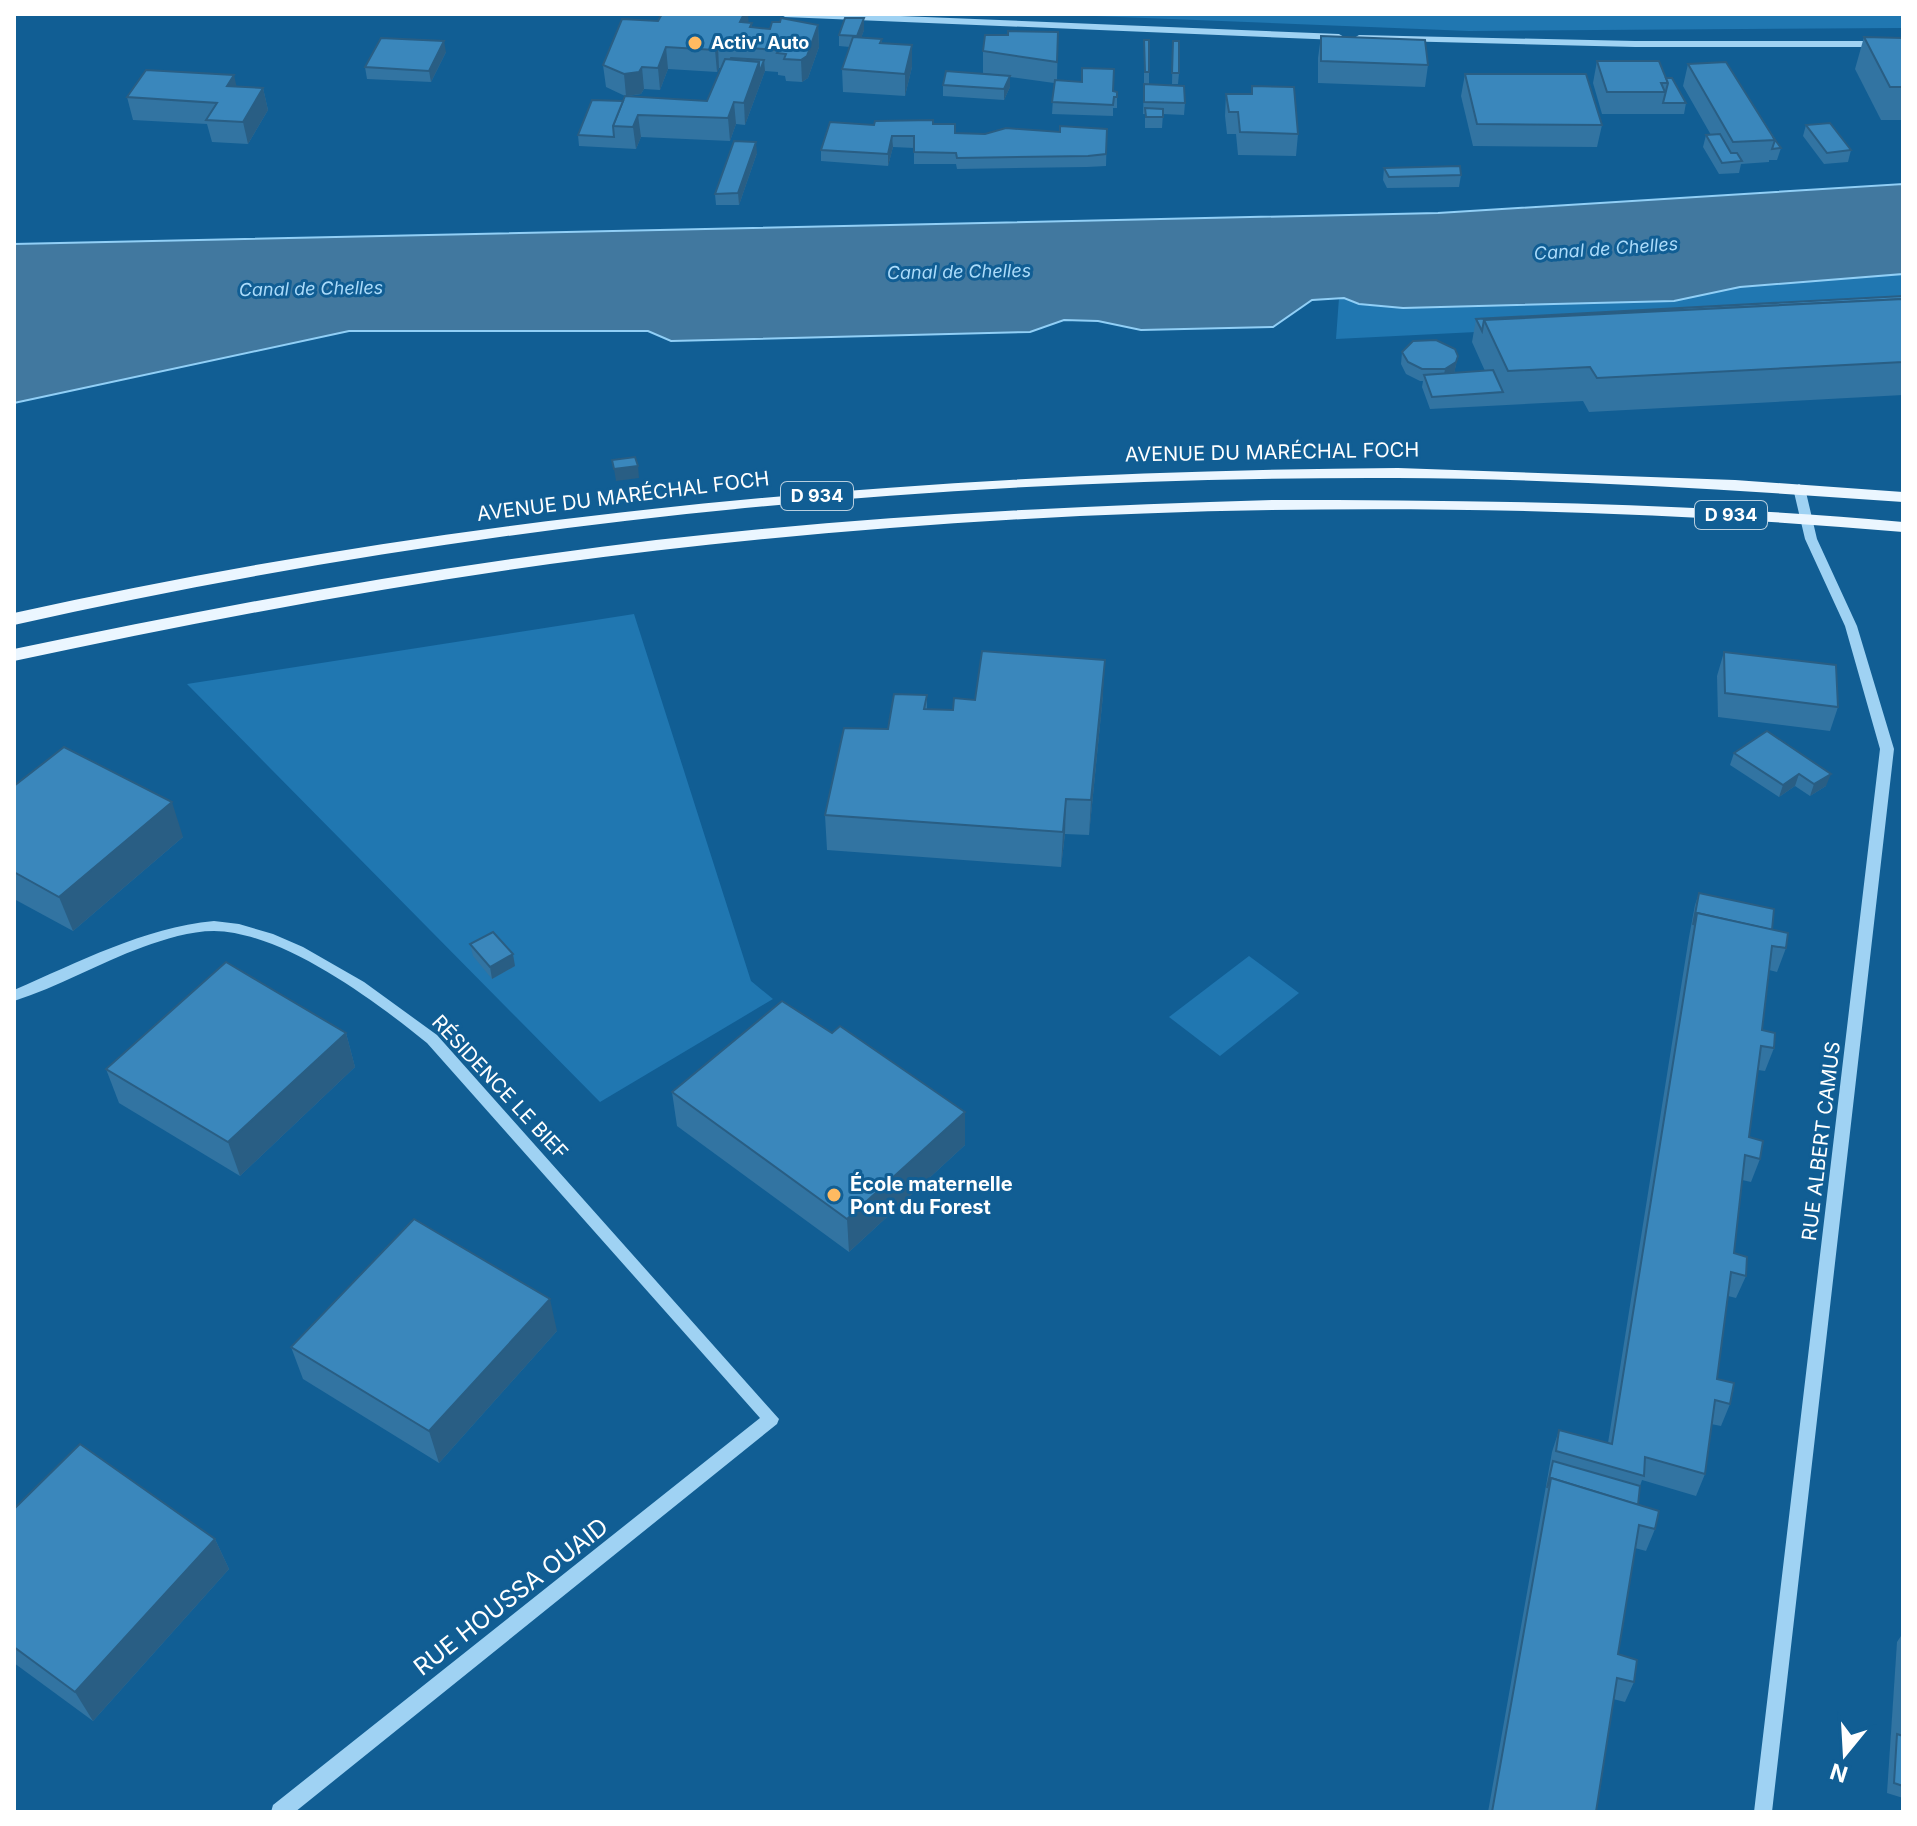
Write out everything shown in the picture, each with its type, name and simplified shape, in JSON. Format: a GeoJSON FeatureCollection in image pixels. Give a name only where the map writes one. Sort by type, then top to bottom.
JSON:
{"type":"FeatureCollection","features":[{"type":"Feature","properties":{"kind":"main road","name":"AVENUE DU MARÉCHAL FOCH"},"geometry":{"type":"LineString","coordinates":[[14,619],[187,582],[382,549],[724,503],[1121,475],[1336,472],[1628,477],[1799,488]]}},
{"type":"Feature","properties":{"kind":"main road","name":"D 934"},"geometry":{"type":"LineString","coordinates":[[1799,488],[1903,497]]}},
{"type":"Feature","properties":{"kind":"main road","name":"D 934"},"geometry":{"type":"LineString","coordinates":[[14,655],[196,617],[385,584],[685,539],[986,515],[1168,506],[1593,507],[1903,527]]}},
{"type":"Feature","properties":{"kind":"street"},"geometry":{"type":"LineString","coordinates":[[785,14],[1494,42],[1903,44]]}},
{"type":"Feature","properties":{"kind":"street","name":"RUE ALBERT CAMUS"},"geometry":{"type":"LineString","coordinates":[[1763,1812],[1887,749],[1851,626],[1811,539],[1799,488]]}},
{"type":"Feature","properties":{"kind":"street","name":"RÉSIDENCE LE BIEF"},"geometry":{"type":"LineString","coordinates":[[14,996],[156,938],[183,931],[214,926],[243,929],[274,939],[394,1007],[432,1039],[771,1419]]}},
{"type":"Feature","properties":{"kind":"street","name":"RUE HOUSSA OUAID"},"geometry":{"type":"LineString","coordinates":[[280,1812],[771,1419]]}},
{"type":"Feature","properties":{"kind":"shaded area"},"geometry":{"type":"Polygon","coordinates":[[[1044,14],[1903,14],[1903,28],[1469,31],[1044,14]]]}},
{"type":"Feature","properties":{"kind":"shaded area"},"geometry":{"type":"Polygon","coordinates":[[[1903,274],[1903,307],[1796,316],[1336,339],[1339,298],[1403,308],[1674,301],[1740,287],[1903,274]]]}},
{"type":"Feature","properties":{"kind":"shaded area"},"geometry":{"type":"Polygon","coordinates":[[[634,614],[751,981],[773,999],[600,1102],[187,684],[634,614]]]}},
{"type":"Feature","properties":{"kind":"shaded area"},"geometry":{"type":"Polygon","coordinates":[[[1249,956],[1299,993],[1220,1056],[1169,1017],[1249,956]]]}},
{"type":"Feature","properties":{"kind":"water","name":"Canal de Chelles"},"geometry":{"type":"Polygon","coordinates":[[[1903,184],[1903,274],[1740,287],[1674,301],[1403,308],[1359,304],[1344,298],[1312,300],[1273,327],[1141,330],[1098,321],[1064,320],[1030,332],[671,341],[648,331],[349,331],[14,403],[14,244],[1438,213],[1903,184]]]}},
{"type":"Feature","properties":{"kind":"building"},"geometry":{"type":"Polygon","coordinates":[[[662,14],[744,14],[740,22],[752,23],[750,27],[770,29],[772,22],[780,22],[781,18],[818,25],[807,56],[801,60],[784,59],[786,54],[777,53],[779,50],[666,47],[658,68],[642,67],[639,72],[624,74],[603,65],[622,19],[658,21],[662,14]]]}},
{"type":"Feature","properties":{"kind":"building"},"geometry":{"type":"Polygon","coordinates":[[[845,18],[864,18],[857,36],[839,35],[845,18]]]}},
{"type":"Feature","properties":{"kind":"building"},"geometry":{"type":"Polygon","coordinates":[[[1008,31],[1058,32],[1057,62],[983,51],[985,35],[1008,35],[1008,31]]]}},
{"type":"Feature","properties":{"kind":"building"},"geometry":{"type":"Polygon","coordinates":[[[1321,36],[1425,40],[1428,65],[1321,61],[1321,36]]]}},
{"type":"Feature","properties":{"kind":"building"},"geometry":{"type":"Polygon","coordinates":[[[853,37],[912,45],[905,74],[842,69],[853,37]]]}},
{"type":"Feature","properties":{"kind":"building"},"geometry":{"type":"Polygon","coordinates":[[[1864,37],[1903,38],[1903,87],[1890,87],[1864,37]]]}},
{"type":"Feature","properties":{"kind":"building"},"geometry":{"type":"Polygon","coordinates":[[[381,38],[444,41],[429,71],[365,67],[381,38]]]}},
{"type":"Feature","properties":{"kind":"building"},"geometry":{"type":"Polygon","coordinates":[[[1144,40],[1149,40],[1149,72],[1145,72],[1144,40]]]}},
{"type":"Feature","properties":{"kind":"building"},"geometry":{"type":"Polygon","coordinates":[[[1173,41],[1179,41],[1179,73],[1172,73],[1173,41]]]}},
{"type":"Feature","properties":{"kind":"building"},"geometry":{"type":"Polygon","coordinates":[[[731,58],[764,60],[759,73],[759,62],[731,58]]]}},
{"type":"Feature","properties":{"kind":"building"},"geometry":{"type":"Polygon","coordinates":[[[725,59],[759,62],[744,103],[734,102],[728,118],[638,115],[633,127],[613,126],[625,96],[707,101],[725,59]]]}},
{"type":"Feature","properties":{"kind":"building"},"geometry":{"type":"Polygon","coordinates":[[[1597,61],[1659,61],[1668,83],[1661,83],[1665,92],[1607,92],[1597,61]]]}},
{"type":"Feature","properties":{"kind":"building"},"geometry":{"type":"Polygon","coordinates":[[[1726,62],[1775,140],[1733,142],[1688,64],[1726,62]]]}},
{"type":"Feature","properties":{"kind":"building"},"geometry":{"type":"Polygon","coordinates":[[[1082,68],[1114,69],[1113,91],[1117,92],[1117,97],[1114,97],[1113,105],[1052,102],[1055,80],[1082,82],[1082,68]]]}},
{"type":"Feature","properties":{"kind":"building"},"geometry":{"type":"Polygon","coordinates":[[[146,70],[234,75],[227,86],[263,88],[243,122],[206,120],[217,103],[127,97],[146,70]]]}},
{"type":"Feature","properties":{"kind":"building"},"geometry":{"type":"Polygon","coordinates":[[[946,71],[1010,76],[1004,89],[943,85],[946,71]]]}},
{"type":"Feature","properties":{"kind":"building"},"geometry":{"type":"Polygon","coordinates":[[[1465,74],[1586,74],[1602,125],[1477,124],[1465,74]]]}},
{"type":"Feature","properties":{"kind":"building"},"geometry":{"type":"Polygon","coordinates":[[[1666,78],[1672,78],[1686,103],[1663,103],[1668,83],[1666,78]]]}},
{"type":"Feature","properties":{"kind":"building"},"geometry":{"type":"Polygon","coordinates":[[[1144,84],[1184,86],[1185,103],[1144,102],[1144,84]]]}},
{"type":"Feature","properties":{"kind":"building"},"geometry":{"type":"Polygon","coordinates":[[[1252,86],[1294,87],[1298,134],[1240,132],[1238,112],[1229,112],[1226,94],[1252,94],[1252,86]]]}},
{"type":"Feature","properties":{"kind":"building"},"geometry":{"type":"Polygon","coordinates":[[[592,100],[623,101],[613,126],[614,137],[578,135],[592,100]]]}},
{"type":"Feature","properties":{"kind":"building"},"geometry":{"type":"Polygon","coordinates":[[[1145,108],[1163,109],[1163,117],[1146,117],[1145,108]]]}},
{"type":"Feature","properties":{"kind":"building"},"geometry":{"type":"Polygon","coordinates":[[[933,120],[933,124],[955,124],[955,133],[985,134],[1006,128],[1060,132],[1060,126],[1107,129],[1106,154],[957,158],[956,153],[914,152],[914,136],[892,136],[888,154],[821,150],[830,122],[874,125],[875,121],[933,120]]]}},
{"type":"Feature","properties":{"kind":"building"},"geometry":{"type":"Polygon","coordinates":[[[1830,123],[1851,150],[1827,153],[1806,125],[1830,123]]]}},
{"type":"Feature","properties":{"kind":"building"},"geometry":{"type":"Polygon","coordinates":[[[1720,134],[1731,153],[1737,153],[1742,161],[1722,163],[1706,135],[1720,134]]]}},
{"type":"Feature","properties":{"kind":"building"},"geometry":{"type":"Polygon","coordinates":[[[734,141],[756,142],[738,193],[715,194],[734,141]]]}},
{"type":"Feature","properties":{"kind":"building"},"geometry":{"type":"Polygon","coordinates":[[[1460,166],[1461,175],[1389,177],[1384,168],[1460,166]]]}},
{"type":"Feature","properties":{"kind":"building"},"geometry":{"type":"Polygon","coordinates":[[[1903,296],[1903,299],[1484,320],[1482,331],[1476,319],[1903,296]]]}},
{"type":"Feature","properties":{"kind":"building"},"geometry":{"type":"Polygon","coordinates":[[[1903,299],[1903,362],[1597,378],[1590,367],[1508,371],[1484,320],[1903,299]]]}},
{"type":"Feature","properties":{"kind":"building"},"geometry":{"type":"Polygon","coordinates":[[[1436,340],[1455,349],[1458,356],[1456,362],[1445,369],[1422,369],[1408,362],[1402,352],[1413,341],[1436,340]]]}},
{"type":"Feature","properties":{"kind":"building"},"geometry":{"type":"Polygon","coordinates":[[[1493,370],[1503,392],[1432,397],[1424,375],[1493,370]]]}},
{"type":"Feature","properties":{"kind":"building"},"geometry":{"type":"Polygon","coordinates":[[[635,457],[638,466],[614,469],[612,460],[635,457]]]}},
{"type":"Feature","properties":{"kind":"building"},"geometry":{"type":"Polygon","coordinates":[[[982,651],[1105,660],[1091,800],[1066,799],[1063,832],[825,815],[844,728],[888,729],[894,694],[927,695],[924,709],[953,710],[954,698],[975,700],[982,651]]]}},
{"type":"Feature","properties":{"kind":"building"},"geometry":{"type":"Polygon","coordinates":[[[1724,652],[1836,665],[1838,707],[1725,693],[1724,652]]]}},
{"type":"Feature","properties":{"kind":"building"},"geometry":{"type":"Polygon","coordinates":[[[1767,731],[1831,774],[1814,784],[1799,774],[1783,785],[1734,753],[1767,731]]]}},
{"type":"Feature","properties":{"kind":"building"},"geometry":{"type":"Polygon","coordinates":[[[64,747],[172,802],[59,897],[14,872],[14,786],[64,747]]]}},
{"type":"Feature","properties":{"kind":"building"},"geometry":{"type":"Polygon","coordinates":[[[1699,893],[1774,909],[1772,930],[1697,913],[1693,925],[1699,893]]]}},
{"type":"Feature","properties":{"kind":"building"},"geometry":{"type":"Polygon","coordinates":[[[1697,913],[1788,933],[1786,948],[1772,946],[1762,1030],[1775,1033],[1774,1048],[1761,1046],[1749,1137],[1763,1141],[1760,1159],[1745,1155],[1734,1253],[1747,1257],[1746,1276],[1731,1272],[1717,1379],[1734,1383],[1730,1404],[1715,1400],[1705,1474],[1645,1457],[1644,1476],[1556,1451],[1559,1430],[1612,1444],[1697,913]]]}},
{"type":"Feature","properties":{"kind":"building"},"geometry":{"type":"Polygon","coordinates":[[[493,932],[513,954],[490,967],[470,944],[493,932]]]}},
{"type":"Feature","properties":{"kind":"building"},"geometry":{"type":"Polygon","coordinates":[[[226,962],[346,1033],[228,1142],[106,1069],[226,962]]]}},
{"type":"Feature","properties":{"kind":"building"},"geometry":{"type":"Polygon","coordinates":[[[782,1001],[832,1033],[840,1026],[965,1112],[847,1219],[672,1092],[782,1001]]]}},
{"type":"Feature","properties":{"kind":"building"},"geometry":{"type":"Polygon","coordinates":[[[414,1219],[550,1299],[429,1431],[291,1347],[414,1219]]]}},
{"type":"Feature","properties":{"kind":"building"},"geometry":{"type":"Polygon","coordinates":[[[80,1444],[215,1539],[75,1692],[14,1647],[14,1509],[80,1444]]]}},
{"type":"Feature","properties":{"kind":"building"},"geometry":{"type":"Polygon","coordinates":[[[1553,1461],[1640,1486],[1638,1505],[1551,1478],[1547,1488],[1553,1461]]]}},
{"type":"Feature","properties":{"kind":"building"},"geometry":{"type":"Polygon","coordinates":[[[1551,1478],[1659,1511],[1655,1529],[1639,1525],[1618,1654],[1637,1660],[1634,1682],[1617,1678],[1596,1812],[1492,1812],[1551,1478]]]}},
{"type":"Feature","properties":{"kind":"building"},"geometry":{"type":"Polygon","coordinates":[[[1897,1734],[1903,1736],[1903,1786],[1894,1783],[1897,1734]]]}},
{"type":"Feature","properties":{"kind":"place","name":"Activ' Auto"},"geometry":{"type":"Point","coordinates":[695,43]}},
{"type":"Feature","properties":{"kind":"place","name":"École maternelle Pont du Forest"},"geometry":{"type":"Point","coordinates":[834,1195]}}]}
